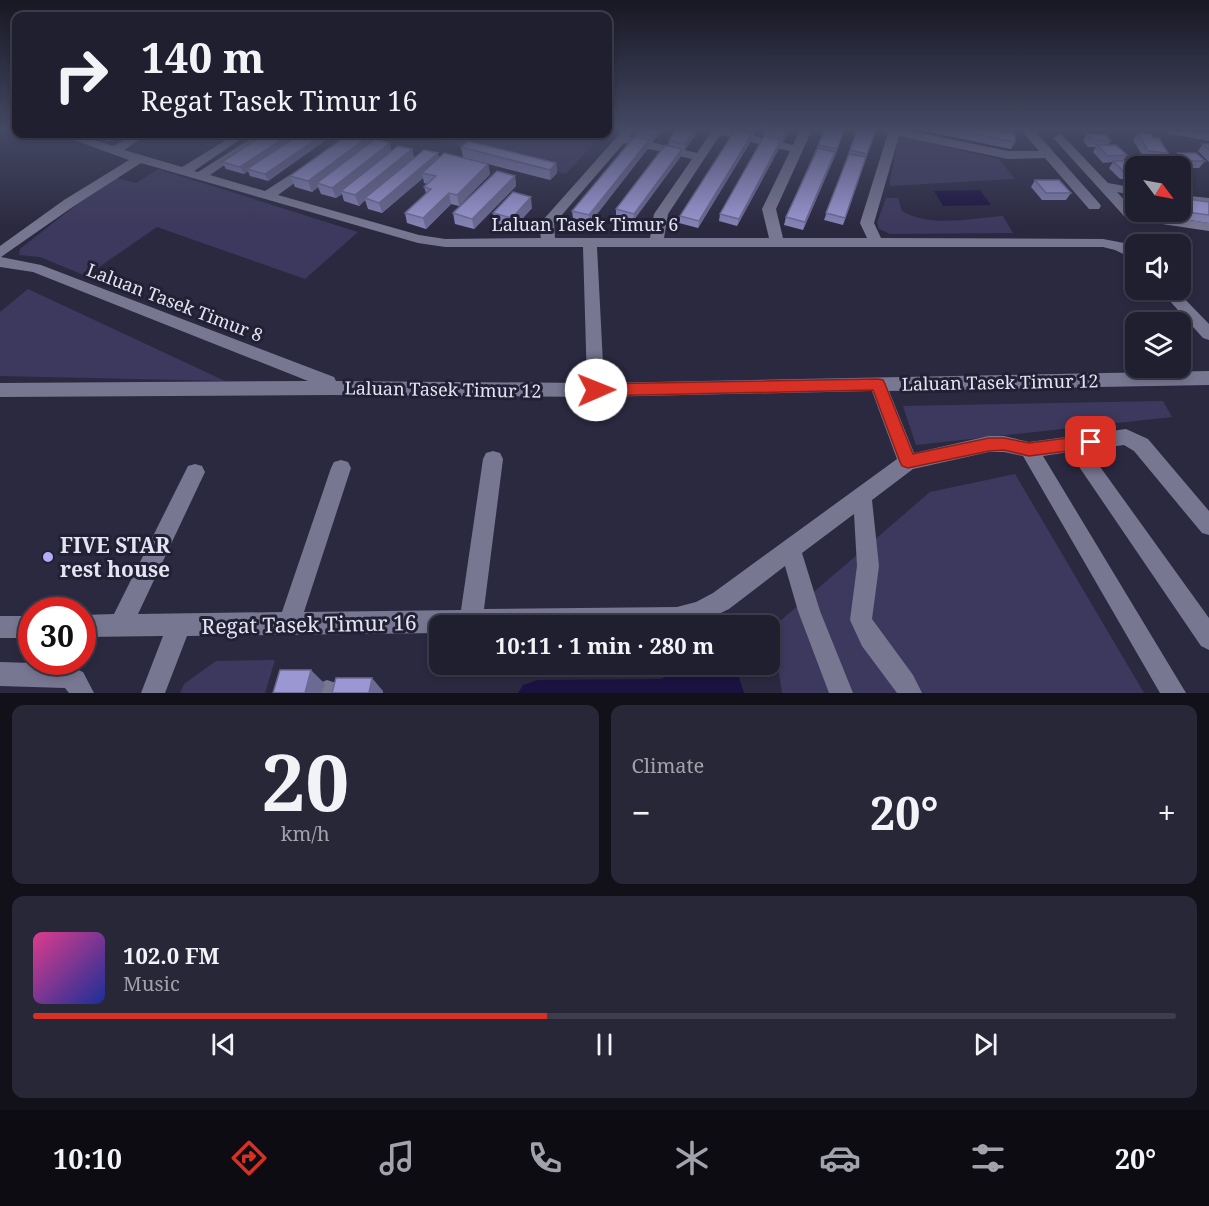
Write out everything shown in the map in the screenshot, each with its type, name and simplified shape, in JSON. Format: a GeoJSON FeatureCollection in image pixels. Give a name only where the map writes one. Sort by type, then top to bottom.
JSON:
{"type":"FeatureCollection","features":[{"type":"Feature","properties":{"kind":"street"},"geometry":{"type":"LineString","coordinates":[[3,248],[134,162]]}},
{"type":"Feature","properties":{"kind":"street","name":"Laluan Tasek Timur 6"},"geometry":{"type":"LineString","coordinates":[[150,162],[418,239],[445,243],[656,241],[777,243],[876,240],[1103,243],[1125,250]]}},
{"type":"Feature","properties":{"kind":"street"},"geometry":{"type":"LineString","coordinates":[[183,172],[198,162]]}},
{"type":"Feature","properties":{"kind":"street"},"geometry":{"type":"LineString","coordinates":[[199,177],[222,162]]}},
{"type":"Feature","properties":{"kind":"street"},"geometry":{"type":"LineString","coordinates":[[267,196],[314,162]]}},
{"type":"Feature","properties":{"kind":"street"},"geometry":{"type":"LineString","coordinates":[[549,243],[546,227],[548,223],[602,162]]}},
{"type":"Feature","properties":{"kind":"street"},"geometry":{"type":"LineString","coordinates":[[656,241],[661,214],[695,162]]}},
{"type":"Feature","properties":{"kind":"street"},"geometry":{"type":"LineString","coordinates":[[777,243],[769,209],[790,162]]}},
{"type":"Feature","properties":{"kind":"street"},"geometry":{"type":"LineString","coordinates":[[876,240],[867,223],[883,162]]}},
{"type":"Feature","properties":{"kind":"street"},"geometry":{"type":"LineString","coordinates":[[1056,162],[1094,206]]}},
{"type":"Feature","properties":{"kind":"street"},"geometry":{"type":"LineString","coordinates":[[1081,162],[1132,214],[1209,227]]}},
{"type":"Feature","properties":{"kind":"street"},"geometry":{"type":"LineString","coordinates":[[1059,165],[1090,172]]}},
{"type":"Feature","properties":{"kind":"street"},"geometry":{"type":"LineString","coordinates":[[1104,186],[1125,190]]}},
{"type":"Feature","properties":{"kind":"street"},"geometry":{"type":"LineString","coordinates":[[1191,200],[1209,202]]}},
{"type":"Feature","properties":{"kind":"street"},"geometry":{"type":"LineString","coordinates":[[590,243],[596,390]]}},
{"type":"Feature","properties":{"kind":"street","name":"Laluan Tasek Timur 8"},"geometry":{"type":"LineString","coordinates":[[0,262],[36,268],[328,382],[330,388]]}},
{"type":"Feature","properties":{"kind":"street"},"geometry":{"type":"LineString","coordinates":[[1177,300],[1209,334]]}},
{"type":"Feature","properties":{"kind":"street","name":"Laluan Tasek Timur 12"},"geometry":{"type":"LineString","coordinates":[[0,390],[330,388],[596,390],[1209,378]]}},
{"type":"Feature","properties":{"kind":"street"},"geometry":{"type":"LineString","coordinates":[[878,384],[908,462],[989,444],[1004,444],[1029,450],[1126,437],[1132,439],[1148,453],[1209,526]]}},
{"type":"Feature","properties":{"kind":"street"},"geometry":{"type":"LineString","coordinates":[[1074,445],[1209,638]]}},
{"type":"Feature","properties":{"kind":"street"},"geometry":{"type":"LineString","coordinates":[[1029,450],[1174,693]]}},
{"type":"Feature","properties":{"kind":"street"},"geometry":{"type":"LineString","coordinates":[[472,615],[492,459]]}},
{"type":"Feature","properties":{"kind":"street","name":"Regat Tasek Timur 16"},"geometry":{"type":"LineString","coordinates":[[690,615],[721,602],[908,462]]}},
{"type":"Feature","properties":{"kind":"street"},"geometry":{"type":"LineString","coordinates":[[289,624],[341,468]]}},
{"type":"Feature","properties":{"kind":"street"},"geometry":{"type":"LineString","coordinates":[[120,626],[195,472]]}},
{"type":"Feature","properties":{"kind":"street"},"geometry":{"type":"LineString","coordinates":[[862,496],[867,575],[866,591],[861,608],[862,622],[896,667],[910,693]]}},
{"type":"Feature","properties":{"kind":"street"},"geometry":{"type":"LineString","coordinates":[[791,550],[809,611],[841,693]]}},
{"type":"Feature","properties":{"kind":"street","name":"Regat Tasek Timur 16"},"geometry":{"type":"LineString","coordinates":[[96,626],[429,621]]}},
{"type":"Feature","properties":{"kind":"street"},"geometry":{"type":"LineString","coordinates":[[153,693],[179,626]]}},
{"type":"Feature","properties":{"kind":"street"},"geometry":{"type":"LineString","coordinates":[[0,627],[18,627]]}},
{"type":"Feature","properties":{"kind":"street"},"geometry":{"type":"LineString","coordinates":[[0,674],[58,675],[71,678],[81,688],[82,693]]}},
{"type":"Feature","properties":{"kind":"shaded area"},"geometry":{"type":"Polygon","coordinates":[[[521,162],[576,162],[566,174],[521,162]]]}},
{"type":"Feature","properties":{"kind":"shaded area"},"geometry":{"type":"Polygon","coordinates":[[[894,162],[1002,162],[1015,179],[889,186],[894,162]]]}},
{"type":"Feature","properties":{"kind":"shaded area"},"geometry":{"type":"Polygon","coordinates":[[[158,169],[358,232],[305,279],[157,227],[86,276],[40,257],[19,255],[20,249],[81,201],[117,178],[136,183],[158,169]]]}},
{"type":"Feature","properties":{"kind":"shaded area"},"geometry":{"type":"Polygon","coordinates":[[[980,190],[991,205],[943,206],[934,191],[980,190]]]}},
{"type":"Feature","properties":{"kind":"shaded area"},"geometry":{"type":"Polygon","coordinates":[[[886,198],[898,198],[902,211],[913,216],[938,221],[1003,216],[1013,233],[890,234],[879,229],[877,223],[886,198]]]}},
{"type":"Feature","properties":{"kind":"shaded area"},"geometry":{"type":"Polygon","coordinates":[[[28,289],[225,381],[0,376],[0,312],[28,289]]]}},
{"type":"Feature","properties":{"kind":"shaded area"},"geometry":{"type":"Polygon","coordinates":[[[1163,401],[1172,417],[916,445],[903,406],[1163,401]]]}},
{"type":"Feature","properties":{"kind":"shaded area"},"geometry":{"type":"Polygon","coordinates":[[[1015,474],[1144,693],[782,693],[779,675],[780,621],[930,492],[1015,474]]]}},
{"type":"Feature","properties":{"kind":"shaded area"},"geometry":{"type":"Polygon","coordinates":[[[275,660],[265,693],[180,693],[184,684],[216,661],[275,660]]]}},
{"type":"Feature","properties":{"kind":"shaded area"},"geometry":{"type":"Polygon","coordinates":[[[670,675],[738,675],[744,693],[518,693],[523,685],[538,680],[661,679],[670,675]]]}},
{"type":"Feature","properties":{"kind":"building"},"geometry":{"type":"Polygon","coordinates":[[[223,162],[247,162],[240,167],[223,162]]]}},
{"type":"Feature","properties":{"kind":"building"},"geometry":{"type":"Polygon","coordinates":[[[257,162],[282,162],[265,174],[247,169],[257,162]]]}},
{"type":"Feature","properties":{"kind":"building"},"geometry":{"type":"Polygon","coordinates":[[[309,162],[333,162],[308,181],[290,176],[309,162]]]}},
{"type":"Feature","properties":{"kind":"building"},"geometry":{"type":"Polygon","coordinates":[[[344,162],[365,162],[332,188],[317,183],[344,162]]]}},
{"type":"Feature","properties":{"kind":"building"},"geometry":{"type":"Polygon","coordinates":[[[377,162],[395,162],[355,195],[341,191],[377,162]]]}},
{"type":"Feature","properties":{"kind":"building"},"geometry":{"type":"Polygon","coordinates":[[[409,162],[427,162],[379,203],[365,198],[409,162]]]}},
{"type":"Feature","properties":{"kind":"building"},"geometry":{"type":"Polygon","coordinates":[[[434,162],[488,164],[457,195],[449,193],[423,218],[405,213],[431,189],[424,187],[436,176],[422,173],[434,162]]]}},
{"type":"Feature","properties":{"kind":"building"},"geometry":{"type":"Polygon","coordinates":[[[520,162],[556,163],[550,170],[520,162]]]}},
{"type":"Feature","properties":{"kind":"building"},"geometry":{"type":"Polygon","coordinates":[[[613,162],[631,162],[589,215],[572,211],[613,162]]]}},
{"type":"Feature","properties":{"kind":"building"},"geometry":{"type":"Polygon","coordinates":[[[652,162],[672,162],[634,214],[616,209],[652,162]]]}},
{"type":"Feature","properties":{"kind":"building"},"geometry":{"type":"Polygon","coordinates":[[[714,162],[735,162],[699,221],[680,216],[714,162]]]}},
{"type":"Feature","properties":{"kind":"building"},"geometry":{"type":"Polygon","coordinates":[[[749,162],[769,162],[739,219],[720,214],[749,162]]]}},
{"type":"Feature","properties":{"kind":"building"},"geometry":{"type":"Polygon","coordinates":[[[811,162],[831,162],[805,222],[786,217],[811,162]]]}},
{"type":"Feature","properties":{"kind":"building"},"geometry":{"type":"Polygon","coordinates":[[[846,162],[864,162],[845,218],[826,213],[846,162]]]}},
{"type":"Feature","properties":{"kind":"building"},"geometry":{"type":"Polygon","coordinates":[[[1114,162],[1125,162],[1124,172],[1114,162]]]}},
{"type":"Feature","properties":{"kind":"building"},"geometry":{"type":"Polygon","coordinates":[[[497,171],[515,176],[472,219],[453,213],[497,171]]]}},
{"type":"Feature","properties":{"kind":"building"},"geometry":{"type":"Polygon","coordinates":[[[1035,180],[1059,180],[1071,193],[1046,193],[1035,180]]]}},
{"type":"Feature","properties":{"kind":"building"},"geometry":{"type":"Polygon","coordinates":[[[513,192],[531,197],[512,218],[493,213],[513,192]]]}},
{"type":"Feature","properties":{"kind":"building"},"geometry":{"type":"Polygon","coordinates":[[[1191,200],[1209,202],[1209,215],[1191,213],[1191,200]]]}},
{"type":"Feature","properties":{"kind":"building"},"geometry":{"type":"Polygon","coordinates":[[[280,670],[311,670],[305,693],[273,693],[280,670]]]}},
{"type":"Feature","properties":{"kind":"building"},"geometry":{"type":"Polygon","coordinates":[[[336,678],[372,678],[369,693],[332,693],[336,678]]]}},
{"type":"Feature","properties":{"kind":"place","name":"FIVE STAR rest house"},"geometry":{"type":"Point","coordinates":[48,557]}},
{"type":"Feature","properties":{"kind":"route"},"geometry":{"type":"LineString","coordinates":[[596,390],[878,384],[908,462],[989,444],[1004,444],[1029,450],[1091,442]]}}]}
